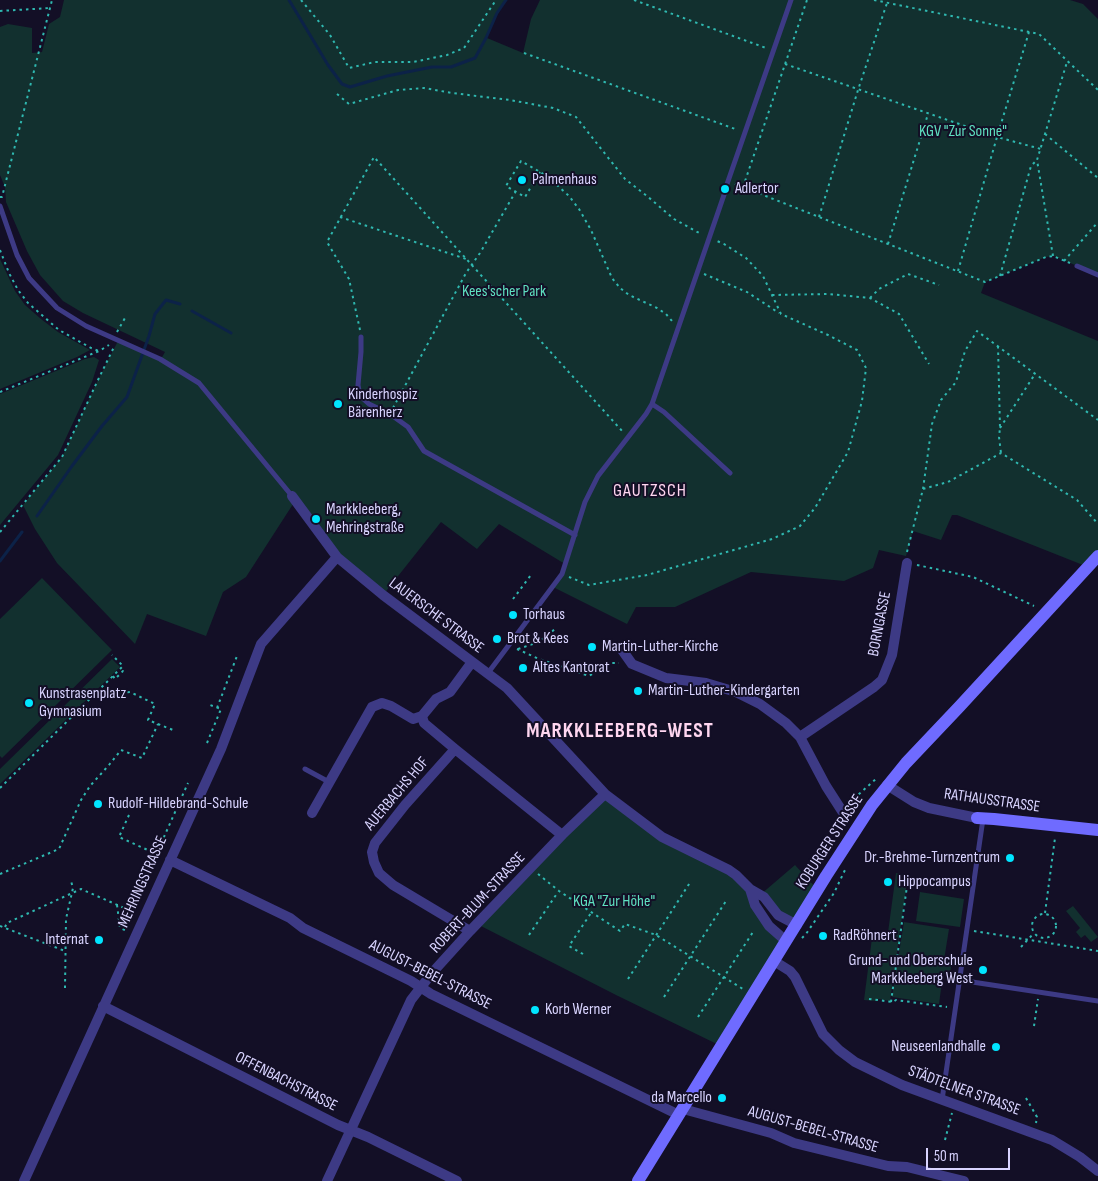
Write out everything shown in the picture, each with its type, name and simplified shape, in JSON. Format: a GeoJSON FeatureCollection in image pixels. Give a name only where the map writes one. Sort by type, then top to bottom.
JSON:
{"type":"FeatureCollection","features":[{"type":"Feature","properties":{"kind":"main road","name":"KOBURGER STRASSE"},"geometry":{"type":"LineString","coordinates":[[638,1181],[774,961],[792,941],[796,925],[872,805],[883,781],[906,763],[974,692],[1098,556]]}},
{"type":"Feature","properties":{"kind":"main road","name":"RATHAUSSTRASSE"},"geometry":{"type":"LineString","coordinates":[[980,818],[1098,830]]}},
{"type":"Feature","properties":{"kind":"street","name":"LAUERSCHE STRASSE"},"geometry":{"type":"LineString","coordinates":[[292,496],[338,557],[383,595],[507,688],[605,794],[662,837],[729,870],[750,889],[764,897],[778,915],[796,925]]}},
{"type":"Feature","properties":{"kind":"street","name":"MEHRINGSTRASSE"},"geometry":{"type":"LineString","coordinates":[[24,1181],[102,1006],[221,749],[260,644],[338,557]]}},
{"type":"Feature","properties":{"kind":"street","name":"BORNGASSE"},"geometry":{"type":"LineString","coordinates":[[800,736],[882,680],[892,655],[906,560]]}},
{"type":"Feature","properties":{"kind":"street"},"geometry":{"type":"LineString","coordinates":[[620,647],[632,664],[666,678],[706,683],[736,692],[760,704],[786,722],[800,736],[826,786],[842,811]]}},
{"type":"Feature","properties":{"kind":"street"},"geometry":{"type":"LineString","coordinates":[[312,814],[372,707],[382,703],[413,719],[422,716],[436,699],[450,692],[472,662]]}},
{"type":"Feature","properties":{"kind":"street"},"geometry":{"type":"LineString","coordinates":[[422,716],[424,722],[455,749],[562,835]]}},
{"type":"Feature","properties":{"kind":"street","name":"AUERBACHS HOF"},"geometry":{"type":"LineString","coordinates":[[455,749],[405,805],[375,843],[372,852],[379,873],[393,885],[470,931]]}},
{"type":"Feature","properties":{"kind":"street","name":"RATHAUSSTRASSE"},"geometry":{"type":"LineString","coordinates":[[883,781],[914,802],[929,808],[980,818]]}},
{"type":"Feature","properties":{"kind":"street","name":"ROBERT-BLUM-STRASSE"},"geometry":{"type":"LineString","coordinates":[[327,1181],[411,1000],[432,973],[470,931],[562,835],[605,794]]}},
{"type":"Feature","properties":{"kind":"street","name":"AUGUST-BEBEL-STRASSE"},"geometry":{"type":"LineString","coordinates":[[170,860],[290,918],[303,928],[411,981],[458,1007],[681,1112],[771,1133],[794,1143],[888,1166],[908,1167],[964,1181]]}},
{"type":"Feature","properties":{"kind":"street","name":"LAUERSCHE STRASSE"},"geometry":{"type":"LineString","coordinates":[[750,889],[754,905],[769,926],[792,941]]}},
{"type":"Feature","properties":{"kind":"street","name":"STÄDTELNER STRASSE"},"geometry":{"type":"LineString","coordinates":[[774,961],[796,977],[824,1034],[839,1050],[855,1062],[902,1085],[1060,1144],[1098,1171]]}},
{"type":"Feature","properties":{"kind":"street","name":"OFFENBACHSTRASSE"},"geometry":{"type":"LineString","coordinates":[[102,1006],[338,1125],[368,1137],[458,1181]]}},
{"type":"Feature","properties":{"kind":"lane"},"geometry":{"type":"LineString","coordinates":[[488,673],[562,574],[585,502],[598,476],[652,404],[791,0]]}},
{"type":"Feature","properties":{"kind":"lane","name":"LAUERSCHE STRASSE"},"geometry":{"type":"LineString","coordinates":[[0,206],[17,255],[29,278],[57,308],[86,326],[160,359],[199,383],[292,496]]}},
{"type":"Feature","properties":{"kind":"lane"},"geometry":{"type":"LineString","coordinates":[[1077,266],[1098,275]]}},
{"type":"Feature","properties":{"kind":"lane"},"geometry":{"type":"LineString","coordinates":[[361,336],[358,385],[360,396],[369,404],[390,414],[408,428],[424,452],[576,535]]}},
{"type":"Feature","properties":{"kind":"lane"},"geometry":{"type":"LineString","coordinates":[[652,404],[664,412],[730,473]]}},
{"type":"Feature","properties":{"kind":"lane"},"geometry":{"type":"LineString","coordinates":[[305,769],[329,782]]}},
{"type":"Feature","properties":{"kind":"lane"},"geometry":{"type":"LineString","coordinates":[[942,1100],[980,818]]}},
{"type":"Feature","properties":{"kind":"lane"},"geometry":{"type":"LineString","coordinates":[[959,980],[1098,1001]]}},
{"type":"Feature","properties":{"kind":"path"},"geometry":{"type":"LineString","coordinates":[[0,198],[4,192],[52,0]]}},
{"type":"Feature","properties":{"kind":"path"},"geometry":{"type":"LineString","coordinates":[[302,0],[330,35],[350,68],[375,62],[413,62],[447,55],[464,48],[496,0]]}},
{"type":"Feature","properties":{"kind":"path"},"geometry":{"type":"LineString","coordinates":[[634,0],[773,51]]}},
{"type":"Feature","properties":{"kind":"path"},"geometry":{"type":"LineString","coordinates":[[807,0],[742,187],[985,282],[1046,257],[1054,256],[1064,261],[1098,222]]}},
{"type":"Feature","properties":{"kind":"path"},"geometry":{"type":"LineString","coordinates":[[874,0],[1038,34],[1098,90]]}},
{"type":"Feature","properties":{"kind":"path"},"geometry":{"type":"LineString","coordinates":[[819,218],[887,3]]}},
{"type":"Feature","properties":{"kind":"path"},"geometry":{"type":"LineString","coordinates":[[0,11],[50,8]]}},
{"type":"Feature","properties":{"kind":"path"},"geometry":{"type":"LineString","coordinates":[[958,272],[1029,32]]}},
{"type":"Feature","properties":{"kind":"path"},"geometry":{"type":"LineString","coordinates":[[524,53],[745,132]]}},
{"type":"Feature","properties":{"kind":"path"},"geometry":{"type":"LineString","coordinates":[[1054,256],[1038,160],[1068,61]]}},
{"type":"Feature","properties":{"kind":"path"},"geometry":{"type":"LineString","coordinates":[[785,64],[997,137],[1041,149]]}},
{"type":"Feature","properties":{"kind":"path"},"geometry":{"type":"LineString","coordinates":[[337,94],[349,104],[398,90],[424,88],[553,108],[576,117],[625,179],[674,219],[708,238],[724,244],[746,258],[763,276],[781,314]]}},
{"type":"Feature","properties":{"kind":"path"},"geometry":{"type":"LineString","coordinates":[[888,244],[928,114]]}},
{"type":"Feature","properties":{"kind":"path"},"geometry":{"type":"LineString","coordinates":[[1045,134],[1098,178]]}},
{"type":"Feature","properties":{"kind":"path"},"geometry":{"type":"LineString","coordinates":[[361,336],[349,279],[327,242],[374,157],[628,437]]}},
{"type":"Feature","properties":{"kind":"path"},"geometry":{"type":"LineString","coordinates":[[1000,276],[1031,166],[1038,160]]}},
{"type":"Feature","properties":{"kind":"path"},"geometry":{"type":"LineString","coordinates":[[540,172],[525,197],[506,186],[521,161],[540,172],[569,196],[579,209],[591,230],[612,278],[620,288],[628,295],[666,314],[678,328]]}},
{"type":"Feature","properties":{"kind":"path"},"geometry":{"type":"LineString","coordinates":[[390,414],[466,273],[480,253],[516,191]]}},
{"type":"Feature","properties":{"kind":"path"},"geometry":{"type":"LineString","coordinates":[[340,217],[467,260]]}},
{"type":"Feature","properties":{"kind":"path"},"geometry":{"type":"LineString","coordinates":[[0,250],[9,273],[28,303],[59,330],[90,348],[99,351]]}},
{"type":"Feature","properties":{"kind":"path"},"geometry":{"type":"LineString","coordinates":[[562,574],[589,585],[646,575],[772,539],[800,526],[814,508],[848,452],[862,401],[866,368],[857,350],[781,314],[747,292],[697,271]]}},
{"type":"Feature","properties":{"kind":"path"},"geometry":{"type":"LineString","coordinates":[[870,298],[879,289],[908,274],[939,285]]}},
{"type":"Feature","properties":{"kind":"path"},"geometry":{"type":"LineString","coordinates":[[772,295],[828,294],[870,298],[899,314],[929,364]]}},
{"type":"Feature","properties":{"kind":"path"},"geometry":{"type":"LineString","coordinates":[[0,532],[62,457],[125,318]]}},
{"type":"Feature","properties":{"kind":"path"},"geometry":{"type":"LineString","coordinates":[[1039,608],[973,577],[906,560],[923,489],[932,424],[941,400],[956,382],[965,351],[977,331],[1098,420]]}},
{"type":"Feature","properties":{"kind":"path"},"geometry":{"type":"LineString","coordinates":[[0,392],[99,351],[116,340]]}},
{"type":"Feature","properties":{"kind":"path"},"geometry":{"type":"LineString","coordinates":[[998,346],[1000,428],[998,437],[1001,453],[1077,500],[1098,524]]}},
{"type":"Feature","properties":{"kind":"path"},"geometry":{"type":"LineString","coordinates":[[1000,428],[1035,374]]}},
{"type":"Feature","properties":{"kind":"path"},"geometry":{"type":"LineString","coordinates":[[923,489],[948,482],[1001,453]]}},
{"type":"Feature","properties":{"kind":"path"},"geometry":{"type":"LineString","coordinates":[[513,599],[532,576]]}},
{"type":"Feature","properties":{"kind":"path"},"geometry":{"type":"LineString","coordinates":[[518,649],[539,642],[555,629]]}},
{"type":"Feature","properties":{"kind":"path"},"geometry":{"type":"LineString","coordinates":[[510,646],[539,659],[589,676],[610,663],[632,664]]}},
{"type":"Feature","properties":{"kind":"path"},"geometry":{"type":"LineString","coordinates":[[0,788],[123,666],[112,655]]}},
{"type":"Feature","properties":{"kind":"path"},"geometry":{"type":"LineString","coordinates":[[217,708],[237,656]]}},
{"type":"Feature","properties":{"kind":"path"},"geometry":{"type":"LineString","coordinates":[[113,676],[115,679],[124,671],[127,672]]}},
{"type":"Feature","properties":{"kind":"path"},"geometry":{"type":"LineString","coordinates":[[94,696],[130,692],[155,704],[148,720],[173,730]]}},
{"type":"Feature","properties":{"kind":"path"},"geometry":{"type":"LineString","coordinates":[[208,743],[221,709],[210,705]]}},
{"type":"Feature","properties":{"kind":"path"},"geometry":{"type":"LineString","coordinates":[[0,874],[58,849],[81,800],[90,786],[121,750],[142,758],[158,724]]}},
{"type":"Feature","properties":{"kind":"path"},"geometry":{"type":"LineString","coordinates":[[842,811],[846,806],[883,781]]}},
{"type":"Feature","properties":{"kind":"path"},"geometry":{"type":"LineString","coordinates":[[5,927],[7,923],[81,889],[130,911],[188,783]]}},
{"type":"Feature","properties":{"kind":"path"},"geometry":{"type":"LineString","coordinates":[[129,815],[119,837],[170,860]]}},
{"type":"Feature","properties":{"kind":"path"},"geometry":{"type":"LineString","coordinates":[[1046,913],[1057,825]]}},
{"type":"Feature","properties":{"kind":"path"},"geometry":{"type":"LineString","coordinates":[[531,868],[559,891],[620,931],[625,924],[656,935],[753,995]]}},
{"type":"Feature","properties":{"kind":"path"},"geometry":{"type":"LineString","coordinates":[[792,941],[806,934],[834,893],[845,871]]}},
{"type":"Feature","properties":{"kind":"path"},"geometry":{"type":"LineString","coordinates":[[65,988],[66,920],[73,888],[71,881]]}},
{"type":"Feature","properties":{"kind":"path"},"geometry":{"type":"LineString","coordinates":[[628,979],[691,881]]}},
{"type":"Feature","properties":{"kind":"path"},"geometry":{"type":"LineString","coordinates":[[891,1002],[907,886]]}},
{"type":"Feature","properties":{"kind":"path"},"geometry":{"type":"LineString","coordinates":[[529,936],[559,891]]}},
{"type":"Feature","properties":{"kind":"path"},"geometry":{"type":"LineString","coordinates":[[664,997],[726,900]]}},
{"type":"Feature","properties":{"kind":"path"},"geometry":{"type":"LineString","coordinates":[[117,905],[120,928],[136,935]]}},
{"type":"Feature","properties":{"kind":"path"},"geometry":{"type":"LineString","coordinates":[[583,954],[569,946],[591,912]]}},
{"type":"Feature","properties":{"kind":"path"},"geometry":{"type":"LineString","coordinates":[[1046,913],[1056,920],[1057,928],[1048,938],[1037,936],[1032,925],[1038,915],[1046,913]]}},
{"type":"Feature","properties":{"kind":"path"},"geometry":{"type":"LineString","coordinates":[[0,926],[66,951]]}},
{"type":"Feature","properties":{"kind":"path"},"geometry":{"type":"LineString","coordinates":[[966,930],[1098,951]]}},
{"type":"Feature","properties":{"kind":"path"},"geometry":{"type":"LineString","coordinates":[[698,1017],[753,932]]}},
{"type":"Feature","properties":{"kind":"path"},"geometry":{"type":"LineString","coordinates":[[1021,947],[1034,933]]}},
{"type":"Feature","properties":{"kind":"path"},"geometry":{"type":"LineString","coordinates":[[1034,1026],[1039,992]]}},
{"type":"Feature","properties":{"kind":"path"},"geometry":{"type":"LineString","coordinates":[[869,999],[891,1002],[896,1000],[955,1008]]}},
{"type":"Feature","properties":{"kind":"path"},"geometry":{"type":"LineString","coordinates":[[1026,1098],[1037,1117],[1034,1133]]}},
{"type":"Feature","properties":{"kind":"path"},"geometry":{"type":"LineString","coordinates":[[945,1140],[954,1105]]}},
{"type":"Feature","properties":{"kind":"green space"},"geometry":{"type":"Polygon","coordinates":[[[64,0],[506,0],[497,13],[487,38],[523,53],[531,19],[540,0],[1070,0],[1083,4],[1098,19],[1098,275],[1054,256],[1046,257],[985,282],[981,293],[1098,341],[1098,556],[1088,567],[957,515],[952,515],[941,540],[913,531],[906,556],[879,550],[873,568],[844,581],[751,572],[675,607],[636,607],[627,624],[553,587],[565,564],[499,524],[477,549],[441,522],[383,595],[337,557],[295,501],[246,577],[223,592],[206,636],[147,614],[135,644],[57,563],[35,529],[23,505],[62,457],[118,341],[161,359],[165,352],[83,313],[63,301],[40,275],[27,251],[6,202],[5,187],[0,175],[0,27],[8,24],[32,28],[32,53],[42,52],[49,24],[60,17],[64,0]]]}},
{"type":"Feature","properties":{"kind":"green space"},"geometry":{"type":"Polygon","coordinates":[[[0,259],[15,291],[25,305],[58,332],[90,350],[0,389],[0,259]]]}},
{"type":"Feature","properties":{"kind":"green space"},"geometry":{"type":"Polygon","coordinates":[[[94,357],[99,360],[92,382],[58,455],[0,525],[0,394],[94,357]]]}},
{"type":"Feature","properties":{"kind":"green space","name":"Kunstrasenplatz Gymnasium"},"geometry":{"type":"Polygon","coordinates":[[[42,578],[112,650],[2,758],[0,756],[0,619],[42,578]]]}},
{"type":"Feature","properties":{"kind":"green space"},"geometry":{"type":"Polygon","coordinates":[[[112,659],[120,667],[0,784],[0,769],[112,659]]]}},
{"type":"Feature","properties":{"kind":"green space","name":"KGA \"Zur Höhe\""},"geometry":{"type":"Polygon","coordinates":[[[605,794],[662,837],[736,875],[755,905],[786,941],[721,1046],[477,924],[605,794]]]}},
{"type":"Feature","properties":{"kind":"green space"},"geometry":{"type":"Polygon","coordinates":[[[795,865],[818,890],[797,925],[760,895],[795,865]]]}},
{"type":"Feature","properties":{"kind":"green space"},"geometry":{"type":"Polygon","coordinates":[[[896,873],[908,875],[890,1001],[879,999],[876,1001],[864,1000],[872,938],[887,940],[896,873]]]}},
{"type":"Feature","properties":{"kind":"green space"},"geometry":{"type":"Polygon","coordinates":[[[920,892],[964,899],[960,927],[916,921],[920,892]]]}},
{"type":"Feature","properties":{"kind":"green space"},"geometry":{"type":"Polygon","coordinates":[[[1073,906],[1098,937],[1091,942],[1085,935],[1081,938],[1076,932],[1080,928],[1066,911],[1073,906]]]}},
{"type":"Feature","properties":{"kind":"green space"},"geometry":{"type":"Polygon","coordinates":[[[904,922],[949,929],[944,960],[952,961],[950,974],[943,974],[939,1004],[892,997],[904,922]]]}},
{"type":"Feature","properties":{"kind":"waterway"},"geometry":{"type":"LineString","coordinates":[[289,0],[328,65],[342,84],[350,87],[387,76],[432,67],[451,67],[475,58],[497,13],[506,0]]}},
{"type":"Feature","properties":{"kind":"waterway"},"geometry":{"type":"LineString","coordinates":[[37,516],[102,426],[127,397],[155,314],[166,300],[180,304]]}},
{"type":"Feature","properties":{"kind":"waterway"},"geometry":{"type":"LineString","coordinates":[[192,311],[231,333]]}},
{"type":"Feature","properties":{"kind":"waterway"},"geometry":{"type":"LineString","coordinates":[[0,561],[22,532]]}},
{"type":"Feature","properties":{"kind":"place","name":"Palmenhaus"},"geometry":{"type":"Point","coordinates":[522,180]}},
{"type":"Feature","properties":{"kind":"place","name":"Adlertor"},"geometry":{"type":"Point","coordinates":[725,189]}},
{"type":"Feature","properties":{"kind":"place","name":"Kinderhospiz Bärenherz"},"geometry":{"type":"Point","coordinates":[338,404]}},
{"type":"Feature","properties":{"kind":"place","name":"Markkleeberg, Mehringstraße"},"geometry":{"type":"Point","coordinates":[316,519]}},
{"type":"Feature","properties":{"kind":"place","name":"Torhaus"},"geometry":{"type":"Point","coordinates":[513,615]}},
{"type":"Feature","properties":{"kind":"place","name":"Brot & Kees"},"geometry":{"type":"Point","coordinates":[497,639]}},
{"type":"Feature","properties":{"kind":"place","name":"Martin-Luther-Kirche"},"geometry":{"type":"Point","coordinates":[592,647]}},
{"type":"Feature","properties":{"kind":"place","name":"Altes Kantorat"},"geometry":{"type":"Point","coordinates":[523,668]}},
{"type":"Feature","properties":{"kind":"place","name":"Martin-Luther-Kindergarten"},"geometry":{"type":"Point","coordinates":[638,691]}},
{"type":"Feature","properties":{"kind":"place","name":"Kunstrasenplatz Gymnasium"},"geometry":{"type":"Point","coordinates":[29,703]}},
{"type":"Feature","properties":{"kind":"place","name":"Rudolf-Hildebrand-Schule"},"geometry":{"type":"Point","coordinates":[98,804]}},
{"type":"Feature","properties":{"kind":"place","name":"Dr.-Brehme-Turnzentrum"},"geometry":{"type":"Point","coordinates":[1010,858]}},
{"type":"Feature","properties":{"kind":"place","name":"Hippocampus"},"geometry":{"type":"Point","coordinates":[888,882]}},
{"type":"Feature","properties":{"kind":"place","name":"RadRöhnert"},"geometry":{"type":"Point","coordinates":[823,936]}},
{"type":"Feature","properties":{"kind":"place","name":"Internat"},"geometry":{"type":"Point","coordinates":[99,940]}},
{"type":"Feature","properties":{"kind":"place","name":"Grund- und Oberschule Markkleeberg West"},"geometry":{"type":"Point","coordinates":[983,970]}},
{"type":"Feature","properties":{"kind":"place","name":"Korb Werner"},"geometry":{"type":"Point","coordinates":[535,1010]}},
{"type":"Feature","properties":{"kind":"place","name":"Neuseenlandhalle"},"geometry":{"type":"Point","coordinates":[996,1047]}},
{"type":"Feature","properties":{"kind":"place","name":"da Marcello"},"geometry":{"type":"Point","coordinates":[722,1098]}},
{"type":"Feature","properties":{"kind":"district","name":"GAUTZSCH"},"geometry":{"type":"Point","coordinates":[650,491]}},
{"type":"Feature","properties":{"kind":"district","name":"MARKKLEEBERG-WEST"},"geometry":{"type":"Point","coordinates":[620,732]}},
{"type":"Feature","properties":{"kind":"park label","name":"KGV \"Zur Sonne\""},"geometry":{"type":"Point","coordinates":[963,132]}},
{"type":"Feature","properties":{"kind":"park label","name":"Kees'scher Park"},"geometry":{"type":"Point","coordinates":[504,292]}}]}
